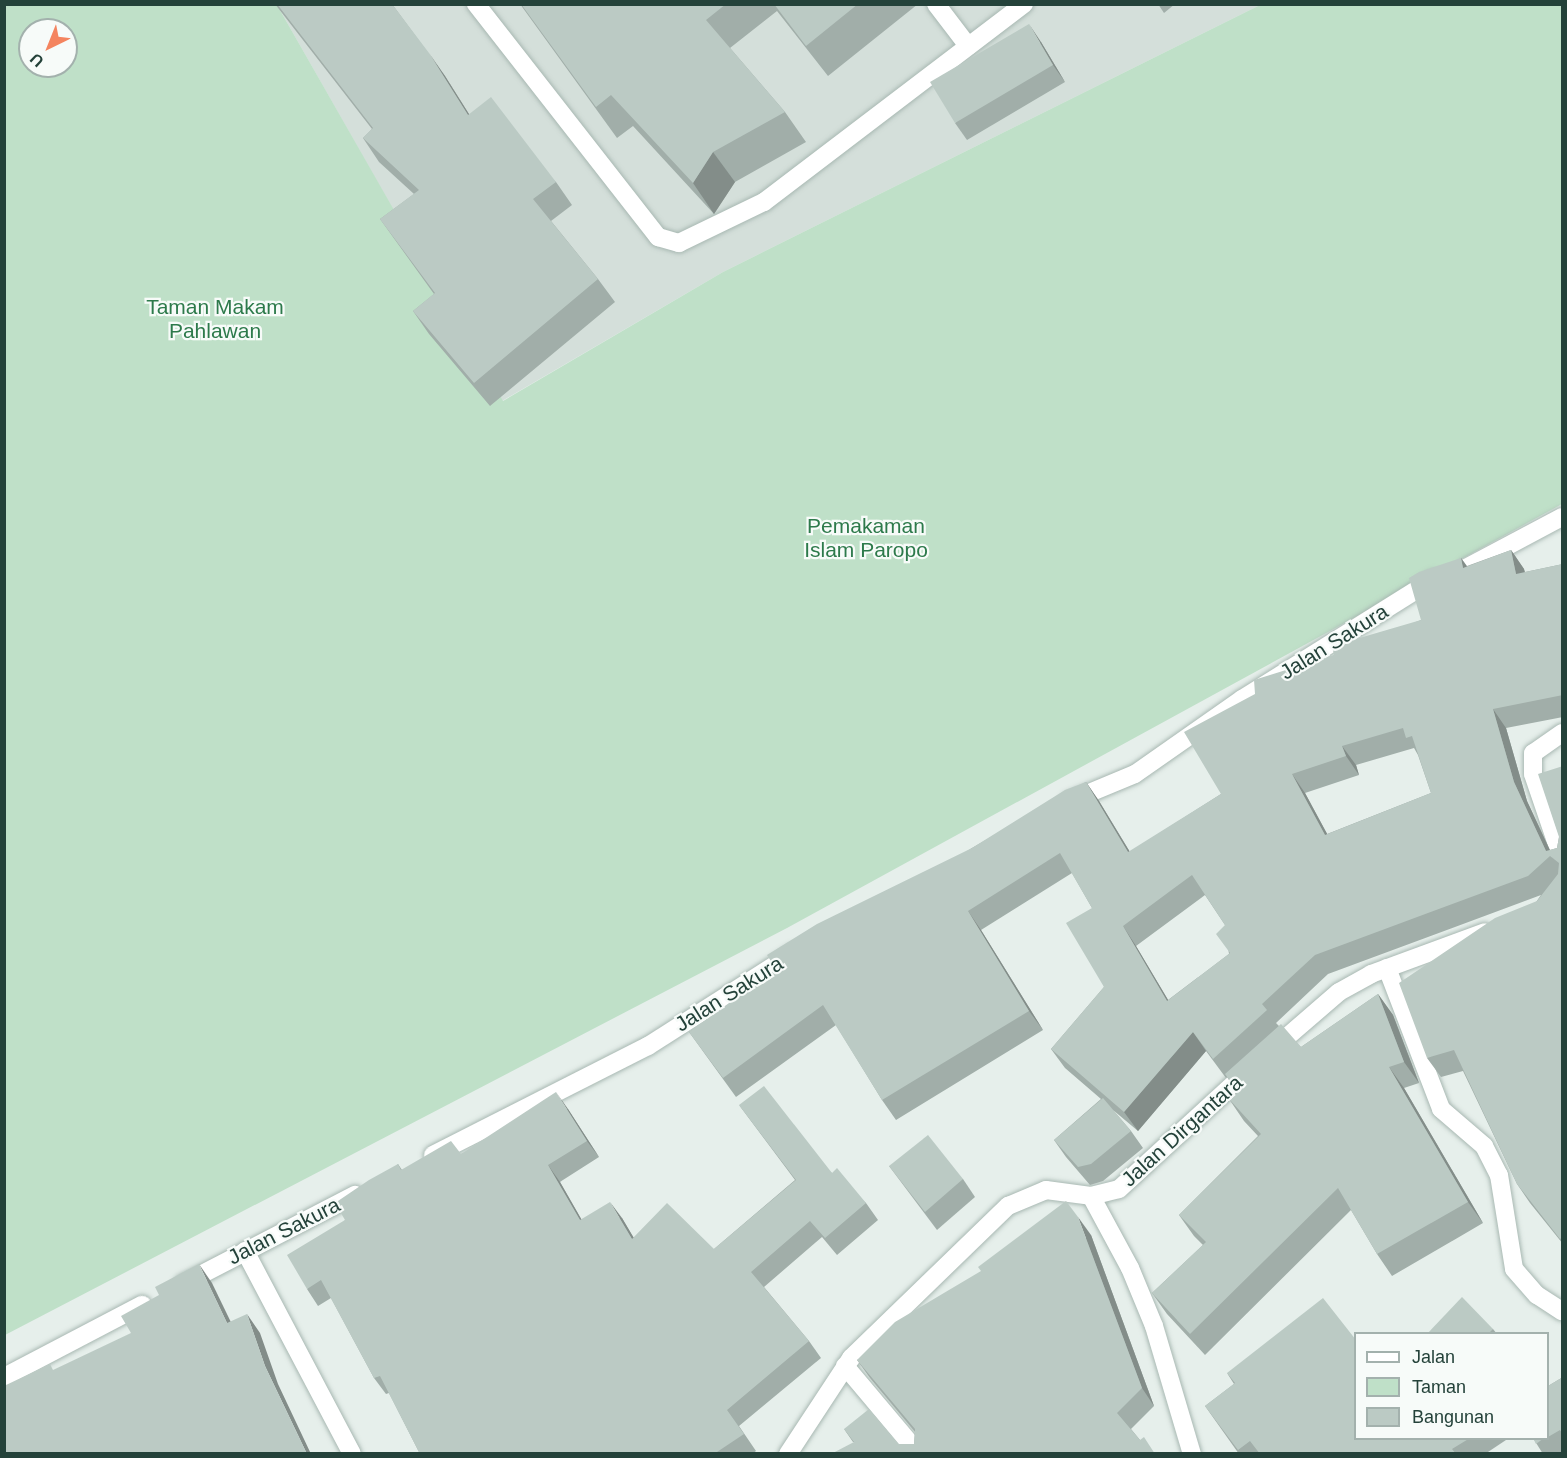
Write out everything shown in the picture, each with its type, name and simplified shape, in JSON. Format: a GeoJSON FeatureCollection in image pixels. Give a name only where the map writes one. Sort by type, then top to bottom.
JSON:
{"type":"FeatureCollection","features":[{"type":"Feature","properties":{"kind":"street"},"geometry":{"type":"LineString","coordinates":[[476,4],[658,237],[679,243],[764,202],[1024,4]]}},
{"type":"Feature","properties":{"kind":"street"},"geometry":{"type":"LineString","coordinates":[[936,4],[968,45]]}},
{"type":"Feature","properties":{"kind":"street","name":"Jalan Sakura"},"geometry":{"type":"LineString","coordinates":[[1053,811],[1135,774],[1427,581],[1475,565],[1563,517]]}},
{"type":"Feature","properties":{"kind":"street"},"geometry":{"type":"LineString","coordinates":[[1563,733],[1533,753],[1533,774],[1563,859]]}},
{"type":"Feature","properties":{"kind":"street","name":"Jalan Dirgantara"},"geometry":{"type":"LineString","coordinates":[[788,1454],[845,1366],[1008,1206],[1046,1190],[1091,1196],[1133,1180],[1313,1012],[1339,992],[1387,968],[1509,924]]}},
{"type":"Feature","properties":{"kind":"street","name":"Jalan Sakura"},"geometry":{"type":"LineString","coordinates":[[415,1164],[648,1046],[815,940]]}},
{"type":"Feature","properties":{"kind":"street"},"geometry":{"type":"LineString","coordinates":[[1387,968],[1441,1109],[1484,1146],[1499,1175],[1514,1269],[1537,1295],[1563,1311]]}},
{"type":"Feature","properties":{"kind":"street","name":"Jalan Sakura"},"geometry":{"type":"LineString","coordinates":[[4,1377],[372,1186]]}},
{"type":"Feature","properties":{"kind":"street"},"geometry":{"type":"LineString","coordinates":[[1091,1196],[1131,1268],[1154,1326],[1192,1454]]}},
{"type":"Feature","properties":{"kind":"street"},"geometry":{"type":"LineString","coordinates":[[245,1251],[352,1454]]}},
{"type":"Feature","properties":{"kind":"street"},"geometry":{"type":"LineString","coordinates":[[845,1366],[919,1454]]}},
{"type":"Feature","properties":{"kind":"shaded area"},"geometry":{"type":"Polygon","coordinates":[[[277,5],[1260,5],[723,272],[502,401],[277,5]]]}},
{"type":"Feature","properties":{"kind":"green space","name":"Pemakaman Islam Paropo"},"geometry":{"type":"Polygon","coordinates":[[[5,5],[277,5],[503,401],[723,272],[1260,5],[1562,5],[1562,504],[787,928],[5,1335],[5,5]]]}},
{"type":"Feature","properties":{"kind":"building"},"geometry":{"type":"Polygon","coordinates":[[[277,4],[392,4],[429,53],[468,115],[491,97],[556,182],[533,199],[598,279],[474,383],[413,311],[435,293],[380,219],[419,190],[363,138],[373,128],[277,4]]]}},
{"type":"Feature","properties":{"kind":"building"},"geometry":{"type":"Polygon","coordinates":[[[521,4],[726,4],[706,20],[785,112],[713,152],[693,183],[611,95],[596,107],[521,4]]]}},
{"type":"Feature","properties":{"kind":"building"},"geometry":{"type":"Polygon","coordinates":[[[774,4],[858,4],[806,46],[774,4]]]}},
{"type":"Feature","properties":{"kind":"building"},"geometry":{"type":"Polygon","coordinates":[[[1029,24],[1053,65],[955,123],[930,82],[1029,24]]]}},
{"type":"Feature","properties":{"kind":"building"},"geometry":{"type":"Polygon","coordinates":[[[1511,550],[1516,574],[1563,564],[1563,695],[1493,709],[1514,782],[1546,851],[1557,848],[1559,837],[1538,774],[1563,766],[1563,1237],[1560,1239],[1517,1184],[1454,1050],[1427,1058],[1399,983],[1495,918],[1537,901],[1558,874],[1559,863],[1550,856],[1528,876],[1315,955],[1262,1004],[1267,1010],[1213,1059],[1193,1032],[1124,1112],[1051,1049],[1104,987],[1066,923],[1092,908],[1060,853],[968,911],[1029,1011],[882,1100],[823,1005],[723,1078],[689,1032],[776,969],[767,955],[817,924],[972,848],[1065,790],[1086,782],[1128,852],[1221,794],[1184,732],[1255,694],[1254,680],[1334,655],[1332,646],[1421,620],[1409,578],[1419,572],[1461,558],[1463,568],[1511,550]],[[1403,728],[1342,746],[1346,756],[1292,774],[1325,835],[1431,793],[1412,736],[1406,738],[1403,728]],[[1192,875],[1123,926],[1167,1001],[1230,953],[1216,934],[1225,925],[1192,875]]]}},
{"type":"Feature","properties":{"kind":"building"},"geometry":{"type":"Polygon","coordinates":[[[1378,994],[1404,1062],[1389,1067],[1468,1202],[1377,1254],[1338,1188],[1190,1334],[1152,1293],[1206,1242],[1179,1215],[1261,1134],[1229,1099],[1238,1092],[1225,1074],[1281,1024],[1301,1047],[1378,994]]]}},
{"type":"Feature","properties":{"kind":"building"},"geometry":{"type":"Polygon","coordinates":[[[764,1086],[832,1173],[837,1168],[866,1203],[825,1238],[810,1221],[751,1272],[809,1341],[727,1410],[744,1434],[714,1454],[420,1454],[380,1376],[374,1378],[321,1280],[307,1289],[287,1255],[345,1220],[335,1203],[369,1180],[398,1164],[401,1170],[451,1141],[461,1154],[556,1092],[587,1141],[548,1165],[580,1220],[610,1202],[632,1239],[667,1203],[714,1249],[796,1180],[739,1105],[764,1086]]]}},
{"type":"Feature","properties":{"kind":"building"},"geometry":{"type":"Polygon","coordinates":[[[1103,1098],[1131,1131],[1091,1164],[1078,1167],[1054,1140],[1103,1098]]]}},
{"type":"Feature","properties":{"kind":"building"},"geometry":{"type":"Polygon","coordinates":[[[928,1135],[963,1179],[925,1212],[889,1166],[928,1135]]]}},
{"type":"Feature","properties":{"kind":"building"},"geometry":{"type":"Polygon","coordinates":[[[1066,1201],[1078,1217],[1142,1388],[1117,1413],[1140,1440],[1144,1437],[1155,1454],[831,1454],[854,1442],[844,1429],[869,1409],[898,1444],[914,1444],[915,1429],[857,1360],[895,1322],[981,1271],[978,1267],[1066,1201]]]}},
{"type":"Feature","properties":{"kind":"building"},"geometry":{"type":"Polygon","coordinates":[[[199,1264],[227,1323],[247,1314],[265,1366],[307,1454],[4,1454],[4,1386],[50,1364],[53,1370],[131,1333],[121,1316],[159,1295],[155,1287],[199,1264]]]}},
{"type":"Feature","properties":{"kind":"building"},"geometry":{"type":"Polygon","coordinates":[[[1462,1297],[1493,1329],[1490,1332],[1429,1332],[1462,1297]]]}},
{"type":"Feature","properties":{"kind":"building"},"geometry":{"type":"Polygon","coordinates":[[[1323,1298],[1354,1337],[1354,1440],[1467,1440],[1452,1449],[1456,1454],[1260,1454],[1250,1441],[1238,1450],[1205,1406],[1235,1383],[1227,1373],[1323,1298]]]}},
{"type":"Feature","properties":{"kind":"building"},"geometry":{"type":"Polygon","coordinates":[[[1563,1377],[1563,1435],[1560,1430],[1549,1436],[1549,1385],[1563,1377]]]}},
{"type":"Feature","properties":{"kind":"park label","name":"Taman Makam Pahlawan"},"geometry":{"type":"Point","coordinates":[215,319]}}]}
